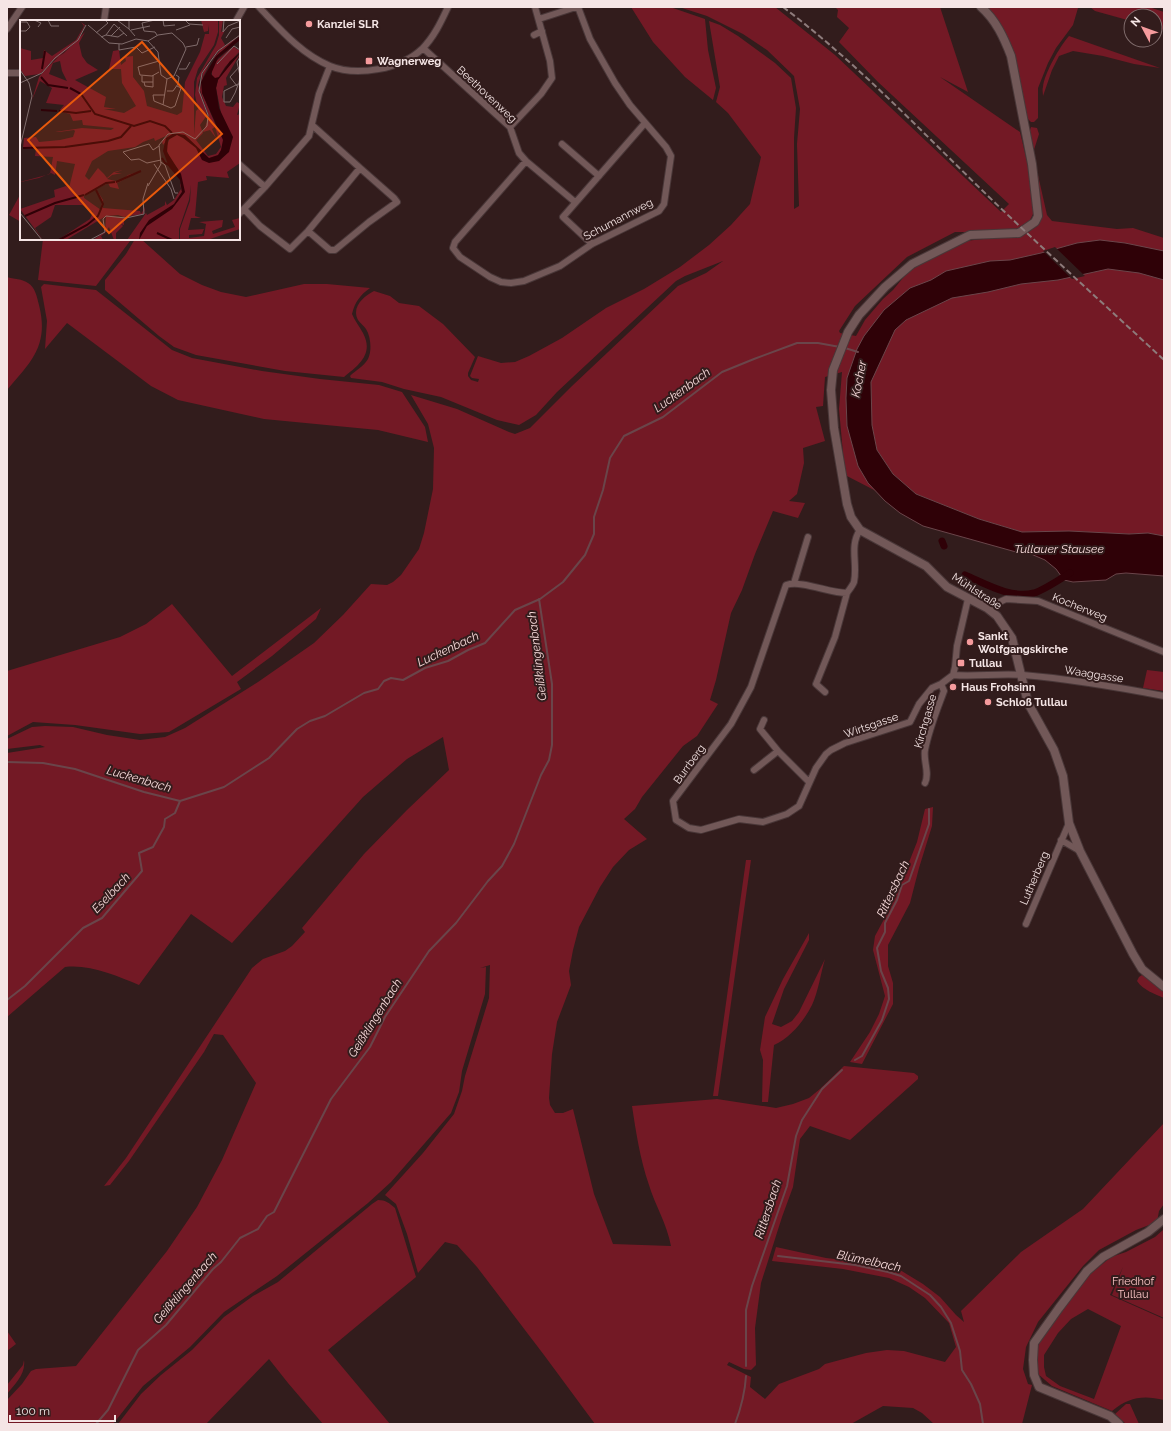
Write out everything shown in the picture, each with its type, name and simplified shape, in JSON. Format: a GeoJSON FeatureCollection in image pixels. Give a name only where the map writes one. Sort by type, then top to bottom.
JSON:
{"type":"FeatureCollection","features":[{"type":"Feature","properties":{"kind":"street"},"geometry":{"type":"LineString","coordinates":[[7,29],[22,7]]}},
{"type":"Feature","properties":{"kind":"street"},"geometry":{"type":"LineString","coordinates":[[104,20],[106,7]]}},
{"type":"Feature","properties":{"kind":"street"},"geometry":{"type":"LineString","coordinates":[[237,20],[244,7]]}},
{"type":"Feature","properties":{"kind":"street"},"geometry":{"type":"LineString","coordinates":[[259,7],[291,40],[311,55],[330,66],[357,71],[375,70],[390,66],[413,56],[432,38],[448,7]]}},
{"type":"Feature","properties":{"kind":"street"},"geometry":{"type":"LineString","coordinates":[[510,127],[541,94],[552,78],[550,61],[535,7]]}},
{"type":"Feature","properties":{"kind":"street","name":"Schumannweg"},"geometry":{"type":"LineString","coordinates":[[526,161],[455,242],[453,248],[460,257],[490,277],[501,282],[511,283],[524,281],[560,266],[592,244],[659,211],[664,204],[670,156],[666,148],[615,83],[590,39],[577,7],[539,19]]}},
{"type":"Feature","properties":{"kind":"street"},"geometry":{"type":"LineString","coordinates":[[825,692],[816,684],[835,637],[847,593],[854,582],[855,542],[860,530],[851,516],[847,504],[834,428],[830,390],[833,370],[844,339],[859,315],[886,287],[912,264],[970,235],[1019,233],[1030,227],[1038,216],[1033,169],[1011,56],[1005,39],[993,20],[981,7]]}},
{"type":"Feature","properties":{"kind":"street"},"geometry":{"type":"LineString","coordinates":[[534,35],[542,31]]}},
{"type":"Feature","properties":{"kind":"street","name":"Beethovenweg"},"geometry":{"type":"LineString","coordinates":[[423,48],[510,127],[518,153],[575,202]]}},
{"type":"Feature","properties":{"kind":"street"},"geometry":{"type":"LineString","coordinates":[[330,66],[319,94],[309,136],[265,187],[241,212],[290,248],[308,231],[360,168]]}},
{"type":"Feature","properties":{"kind":"street"},"geometry":{"type":"LineString","coordinates":[[7,73],[20,73]]}},
{"type":"Feature","properties":{"kind":"street"},"geometry":{"type":"LineString","coordinates":[[592,244],[562,217],[645,123]]}},
{"type":"Feature","properties":{"kind":"street"},"geometry":{"type":"LineString","coordinates":[[308,231],[330,250],[335,250],[364,226],[397,202],[312,125]]}},
{"type":"Feature","properties":{"kind":"street"},"geometry":{"type":"LineString","coordinates":[[562,144],[599,176]]}},
{"type":"Feature","properties":{"kind":"street"},"geometry":{"type":"LineString","coordinates":[[240,165],[265,187]]}},
{"type":"Feature","properties":{"kind":"street","name":"Mühlstraße"},"geometry":{"type":"LineString","coordinates":[[860,530],[926,566],[947,587],[987,608],[997,616],[1012,638],[1028,703],[1054,750],[1064,776],[1069,823],[1080,852],[1142,969],[1164,987]]}},
{"type":"Feature","properties":{"kind":"street","name":"Burrberg"},"geometry":{"type":"LineString","coordinates":[[808,537],[794,582],[786,585],[752,687],[731,724],[674,801],[676,820],[690,828],[702,830],[739,819],[764,822],[788,814],[798,806],[816,768],[826,754],[836,748]]}},
{"type":"Feature","properties":{"kind":"street"},"geometry":{"type":"LineString","coordinates":[[794,582],[838,593],[847,593]]}},
{"type":"Feature","properties":{"kind":"street","name":"Kocherweg"},"geometry":{"type":"LineString","coordinates":[[987,608],[1006,598],[1038,601],[1164,652]]}},
{"type":"Feature","properties":{"kind":"street"},"geometry":{"type":"LineString","coordinates":[[953,675],[957,646],[968,599]]}},
{"type":"Feature","properties":{"kind":"street","name":"Waaggasse"},"geometry":{"type":"LineString","coordinates":[[953,675],[1021,675],[1084,681],[1164,696]]}},
{"type":"Feature","properties":{"kind":"street","name":"Kirchgasse"},"geometry":{"type":"LineString","coordinates":[[925,783],[927,779],[925,751],[944,690],[941,684],[953,675]]}},
{"type":"Feature","properties":{"kind":"street","name":"Wirtsgasse"},"geometry":{"type":"LineString","coordinates":[[836,748],[845,743],[910,722],[919,704],[932,688],[941,684]]}},
{"type":"Feature","properties":{"kind":"street"},"geometry":{"type":"LineString","coordinates":[[764,720],[760,729],[778,751],[810,782]]}},
{"type":"Feature","properties":{"kind":"street"},"geometry":{"type":"LineString","coordinates":[[754,770],[778,751]]}},
{"type":"Feature","properties":{"kind":"street","name":"Lutherberg"},"geometry":{"type":"LineString","coordinates":[[1026,924],[1069,823]]}},
{"type":"Feature","properties":{"kind":"street"},"geometry":{"type":"LineString","coordinates":[[1061,840],[1080,852]]}},
{"type":"Feature","properties":{"kind":"street"},"geometry":{"type":"LineString","coordinates":[[1119,1424],[1110,1416],[1039,1387],[1034,1375],[1034,1344],[1087,1271],[1103,1257],[1148,1232],[1164,1219]]}},
{"type":"Feature","properties":{"kind":"green space"},"geometry":{"type":"Polygon","coordinates":[[[631,7],[670,7],[705,19],[708,50],[716,88],[713,100],[685,77],[653,42],[631,7]]]}},
{"type":"Feature","properties":{"kind":"green space"},"geometry":{"type":"Polygon","coordinates":[[[679,7],[775,7],[835,55],[1001,212],[1009,204],[878,82],[839,42],[849,28],[837,17],[838,10],[835,7],[940,7],[968,92],[940,77],[1020,132],[1032,177],[1036,202],[1030,220],[1021,228],[1011,230],[955,232],[907,257],[855,306],[839,331],[840,333],[856,336],[865,320],[883,299],[893,290],[907,273],[926,260],[965,241],[1021,235],[1031,230],[1039,223],[1042,217],[1041,200],[1029,133],[1031,127],[1037,128],[1039,134],[1033,153],[1047,215],[1052,221],[1117,229],[1133,228],[1164,238],[1164,536],[1148,533],[1129,534],[1069,531],[1022,532],[979,519],[916,494],[893,474],[877,450],[847,378],[847,426],[868,483],[876,491],[845,475],[839,409],[842,372],[825,377],[823,406],[816,407],[825,441],[803,448],[804,463],[797,494],[789,501],[805,503],[798,518],[773,511],[742,590],[731,613],[710,700],[718,704],[697,736],[683,746],[642,797],[635,809],[624,819],[647,839],[629,850],[613,867],[600,887],[579,927],[569,971],[571,985],[557,1022],[552,1054],[549,1098],[550,1105],[555,1113],[563,1113],[573,1109],[594,1194],[613,1244],[671,1246],[667,1230],[643,1165],[632,1106],[717,1099],[776,1108],[809,1098],[844,1066],[914,1073],[918,1076],[918,1079],[850,1140],[810,1126],[800,1139],[793,1187],[761,1283],[755,1328],[756,1365],[751,1370],[744,1369],[729,1362],[727,1365],[751,1377],[750,1387],[765,1399],[779,1384],[819,1369],[825,1364],[866,1353],[887,1350],[904,1351],[945,1362],[956,1347],[949,1323],[925,1298],[909,1287],[889,1278],[843,1269],[772,1261],[776,1247],[826,1258],[876,1264],[900,1270],[923,1284],[940,1297],[964,1322],[961,1311],[1021,1252],[1083,1209],[1164,1123],[1164,1204],[1159,1211],[1157,1222],[1136,1230],[1099,1250],[1083,1266],[1038,1322],[1026,1347],[1023,1369],[1028,1384],[1032,1385],[1022,1424],[934,1424],[922,1413],[913,1408],[883,1406],[851,1424],[595,1424],[477,1267],[457,1245],[445,1242],[418,1273],[407,1234],[396,1204],[385,1195],[423,1153],[454,1114],[489,998],[490,965],[480,968],[486,967],[485,994],[462,1071],[459,1092],[451,1113],[391,1182],[368,1203],[277,1276],[224,1312],[190,1347],[143,1386],[113,1424],[7,1424],[7,1400],[22,1384],[31,1371],[36,1369],[76,1366],[167,1251],[197,1207],[222,1160],[256,1083],[223,1035],[214,1034],[204,1052],[129,1161],[110,1185],[104,1186],[126,1158],[252,968],[263,959],[285,951],[292,946],[305,932],[302,928],[364,854],[449,770],[443,737],[407,759],[363,797],[232,943],[191,914],[139,985],[94,969],[84,967],[65,967],[7,1017],[7,753],[45,747],[40,745],[7,749],[7,739],[32,727],[45,726],[73,727],[107,735],[140,740],[165,737],[185,728],[258,682],[314,643],[343,615],[371,584],[387,585],[393,582],[401,575],[419,549],[424,533],[433,489],[434,448],[428,424],[411,395],[457,409],[515,434],[530,428],[572,386],[678,286],[706,273],[723,261],[676,281],[557,392],[536,415],[519,425],[497,420],[441,397],[404,389],[382,382],[351,378],[350,376],[364,364],[369,356],[369,336],[366,329],[358,320],[356,311],[360,302],[374,291],[390,296],[399,303],[419,306],[443,324],[475,357],[468,376],[471,380],[478,382],[479,379],[472,378],[470,376],[478,356],[501,363],[515,362],[529,356],[562,338],[606,308],[644,289],[680,267],[709,245],[731,225],[750,204],[761,157],[728,113],[716,102],[720,87],[709,21],[720,25],[738,36],[775,63],[791,78],[796,108],[794,138],[794,209],[799,206],[797,144],[800,109],[794,76],[767,50],[743,34],[707,16],[679,7]]]}},
{"type":"Feature","properties":{"kind":"green space"},"geometry":{"type":"Polygon","coordinates":[[[985,7],[1078,8],[1073,25],[1056,48],[1038,88],[1038,118],[1034,122],[1031,122],[1026,117],[1017,68],[1010,45],[999,23],[985,7]]]}},
{"type":"Feature","properties":{"kind":"green space"},"geometry":{"type":"Polygon","coordinates":[[[1090,7],[1152,8],[1123,8],[1123,19],[1095,11],[1090,7]]]}},
{"type":"Feature","properties":{"kind":"green space"},"geometry":{"type":"Polygon","coordinates":[[[1163,12],[1164,12],[1163,30],[1163,12]]]}},
{"type":"Feature","properties":{"kind":"green space"},"geometry":{"type":"Polygon","coordinates":[[[1069,36],[1160,68],[1073,51],[1059,56],[1052,70],[1043,96],[1044,81],[1049,68],[1069,36]]]}},
{"type":"Feature","properties":{"kind":"green space"},"geometry":{"type":"Polygon","coordinates":[[[20,195],[20,221],[9,215],[20,195]]]}},
{"type":"Feature","properties":{"kind":"green space"},"geometry":{"type":"Polygon","coordinates":[[[43,240],[130,241],[96,286],[38,280],[43,240]]]}},
{"type":"Feature","properties":{"kind":"green space"},"geometry":{"type":"Polygon","coordinates":[[[134,240],[142,240],[180,274],[202,285],[221,292],[246,297],[304,284],[327,284],[370,288],[358,299],[352,314],[366,340],[366,353],[360,363],[344,377],[285,371],[196,355],[174,347],[105,290],[105,280],[126,254],[134,240]]]}},
{"type":"Feature","properties":{"kind":"green space"},"geometry":{"type":"Polygon","coordinates":[[[7,277],[28,283],[32,287],[39,305],[42,319],[42,331],[40,342],[31,361],[7,390],[7,277]]]}},
{"type":"Feature","properties":{"kind":"green space"},"geometry":{"type":"Polygon","coordinates":[[[44,284],[96,290],[172,350],[192,358],[262,371],[379,385],[402,392],[425,427],[428,442],[378,430],[264,419],[178,400],[151,386],[67,323],[45,349],[47,321],[41,287],[44,284]]]}},
{"type":"Feature","properties":{"kind":"green space"},"geometry":{"type":"Polygon","coordinates":[[[172,604],[232,676],[321,608],[316,619],[272,656],[237,682],[241,689],[169,732],[140,734],[75,725],[33,722],[7,736],[7,671],[120,637],[146,624],[172,604]]]}},
{"type":"Feature","properties":{"kind":"green space"},"geometry":{"type":"Polygon","coordinates":[[[1147,670],[1164,672],[1164,691],[1143,688],[1147,670]]]}},
{"type":"Feature","properties":{"kind":"green space"},"geometry":{"type":"Polygon","coordinates":[[[933,807],[932,826],[910,903],[888,945],[888,966],[893,983],[893,1004],[862,1064],[850,1062],[870,1032],[879,1014],[885,996],[873,950],[875,936],[890,908],[917,842],[925,809],[933,807]]]}},
{"type":"Feature","properties":{"kind":"green space"},"geometry":{"type":"Polygon","coordinates":[[[746,860],[751,860],[718,1096],[713,1096],[746,860]]]}},
{"type":"Feature","properties":{"kind":"green space"},"geometry":{"type":"Polygon","coordinates":[[[809,933],[809,940],[784,989],[772,1024],[781,1027],[792,1021],[799,1012],[825,959],[818,989],[812,1005],[801,1023],[786,1038],[774,1045],[768,1102],[762,1102],[763,1060],[760,1050],[765,1017],[783,979],[809,933]]]}},
{"type":"Feature","properties":{"kind":"green space"},"geometry":{"type":"Polygon","coordinates":[[[1142,975],[1164,990],[1164,998],[1142,987],[1137,981],[1142,975]]]}},
{"type":"Feature","properties":{"kind":"green space"},"geometry":{"type":"Polygon","coordinates":[[[378,1200],[385,1201],[395,1208],[416,1277],[328,1350],[390,1424],[323,1424],[269,1359],[206,1424],[118,1424],[141,1394],[161,1375],[192,1350],[224,1317],[253,1296],[278,1282],[378,1200]]]}},
{"type":"Feature","properties":{"kind":"green space","name":"Friedhof Tullau"},"geometry":{"type":"Polygon","coordinates":[[[1163,1230],[1164,1231],[1164,1318],[1112,1295],[1123,1267],[1110,1295],[1164,1319],[1164,1400],[1156,1398],[1136,1398],[1118,1406],[1112,1411],[1052,1386],[1038,1374],[1037,1359],[1037,1346],[1050,1326],[1089,1275],[1111,1257],[1126,1252],[1155,1237],[1163,1230]],[[1088,1309],[1071,1319],[1058,1333],[1044,1355],[1046,1376],[1060,1386],[1094,1399],[1121,1326],[1088,1309]]]}},
{"type":"Feature","properties":{"kind":"green space"},"geometry":{"type":"Polygon","coordinates":[[[7,1331],[16,1344],[7,1351],[7,1331]]]}},
{"type":"Feature","properties":{"kind":"green space"},"geometry":{"type":"Polygon","coordinates":[[[24,1360],[22,1374],[7,1394],[7,1385],[23,1365],[24,1360]]]}},
{"type":"Feature","properties":{"kind":"green space"},"geometry":{"type":"Polygon","coordinates":[[[1126,1404],[1130,1404],[1139,1424],[1126,1424],[1115,1414],[1126,1404]]]}},
{"type":"Feature","properties":{"kind":"water","name":"Tullauer Stausee"},"geometry":{"type":"Polygon","coordinates":[[[1100,240],[1125,243],[1164,251],[1164,280],[1139,273],[1108,269],[1058,280],[1021,284],[988,292],[952,298],[906,320],[895,330],[871,382],[872,425],[877,450],[893,474],[916,494],[979,519],[1022,532],[1069,531],[1129,534],[1148,533],[1164,536],[1164,576],[1126,573],[1116,574],[1106,580],[1073,582],[1064,580],[1056,569],[1045,560],[1031,554],[1016,552],[923,526],[900,513],[885,501],[868,483],[858,466],[847,426],[847,378],[857,349],[864,336],[884,310],[910,288],[931,280],[946,271],[990,261],[1010,260],[1077,243],[1100,240]]]}},
{"type":"Feature","properties":{"kind":"pier"},"geometry":{"type":"Polygon","coordinates":[[[1055,247],[1085,276],[1072,279],[1043,251],[1055,247]]]}},
{"type":"Feature","properties":{"kind":"waterway","name":"Luckenbach"},"geometry":{"type":"LineString","coordinates":[[7,762],[43,763],[75,769],[144,792],[180,801],[224,787],[269,758],[297,729],[310,721],[325,716],[364,693],[378,689],[384,681],[391,678],[403,680],[425,668],[448,661],[485,643],[515,610],[540,599],[563,582],[585,555],[594,534],[594,517],[603,490],[610,458],[624,436],[663,417],[722,372],[797,343],[818,343],[840,347]]}},
{"type":"Feature","properties":{"kind":"waterway","name":"Luckenbach"},"geometry":{"type":"LineString","coordinates":[[845,348],[858,352]]}},
{"type":"Feature","properties":{"kind":"waterway"},"geometry":{"type":"LineString","coordinates":[[942,541],[944,546]]}},
{"type":"Feature","properties":{"kind":"waterway"},"geometry":{"type":"LineString","coordinates":[[965,575],[999,590],[1016,594],[1025,594],[1034,593],[1070,573]]}},
{"type":"Feature","properties":{"kind":"waterway","name":"Rittersbach"},"geometry":{"type":"LineString","coordinates":[[964,580],[965,575]]}},
{"type":"Feature","properties":{"kind":"waterway","name":"Geißklingenbach"},"geometry":{"type":"LineString","coordinates":[[96,1424],[108,1410],[138,1350],[166,1325],[240,1238],[258,1229],[267,1216],[274,1212],[331,1099],[370,1047],[385,1017],[429,951],[456,923],[488,881],[502,866],[514,844],[541,775],[549,760],[552,745],[552,684],[539,599]]}},
{"type":"Feature","properties":{"kind":"waterway","name":"Eselbach"},"geometry":{"type":"LineString","coordinates":[[7,1000],[25,986],[83,928],[102,918],[142,871],[139,853],[153,847],[164,827],[165,819],[175,813],[180,801]]}},
{"type":"Feature","properties":{"kind":"waterway","name":"Rittersbach"},"geometry":{"type":"LineString","coordinates":[[855,1060],[862,1056],[882,1020],[889,999],[888,988],[881,971],[877,948],[885,932],[885,923],[897,900],[902,885],[909,881],[929,824],[929,809]]}},
{"type":"Feature","properties":{"kind":"waterway","name":"Rittersbach"},"geometry":{"type":"LineString","coordinates":[[746,1366],[746,1310],[752,1286],[787,1186],[796,1136],[802,1120],[822,1089],[842,1070]]}},
{"type":"Feature","properties":{"kind":"waterway","name":"Blümelbach"},"geometry":{"type":"LineString","coordinates":[[778,1256],[855,1265],[888,1272],[901,1276],[930,1295],[941,1307],[951,1323],[960,1351],[962,1370],[971,1384],[980,1404],[983,1424]]}},
{"type":"Feature","properties":{"kind":"waterway","name":"Rittersbach"},"geometry":{"type":"LineString","coordinates":[[735,1424],[745,1388],[746,1376]]}},
{"type":"Feature","properties":{"kind":"railway"},"geometry":{"type":"LineString","coordinates":[[783,7],[863,74],[1009,216],[1164,360]]}},
{"type":"Feature","properties":{"kind":"place","name":"Kanzlei SLR"},"geometry":{"type":"Point","coordinates":[309,24]}},
{"type":"Feature","properties":{"kind":"place","name":"Wagnerweg"},"geometry":{"type":"Point","coordinates":[369,61]}},
{"type":"Feature","properties":{"kind":"place","name":"Sankt Wolfgangskirche"},"geometry":{"type":"Point","coordinates":[970,642]}},
{"type":"Feature","properties":{"kind":"place","name":"Tullau"},"geometry":{"type":"Point","coordinates":[961,663]}},
{"type":"Feature","properties":{"kind":"place","name":"Haus Frohsinn"},"geometry":{"type":"Point","coordinates":[953,687]}},
{"type":"Feature","properties":{"kind":"place","name":"Schloß Tullau"},"geometry":{"type":"Point","coordinates":[988,702]}},
{"type":"Feature","properties":{"kind":"water label","name":"Kocher"},"geometry":{"type":"Point","coordinates":[859,379]}}]}
